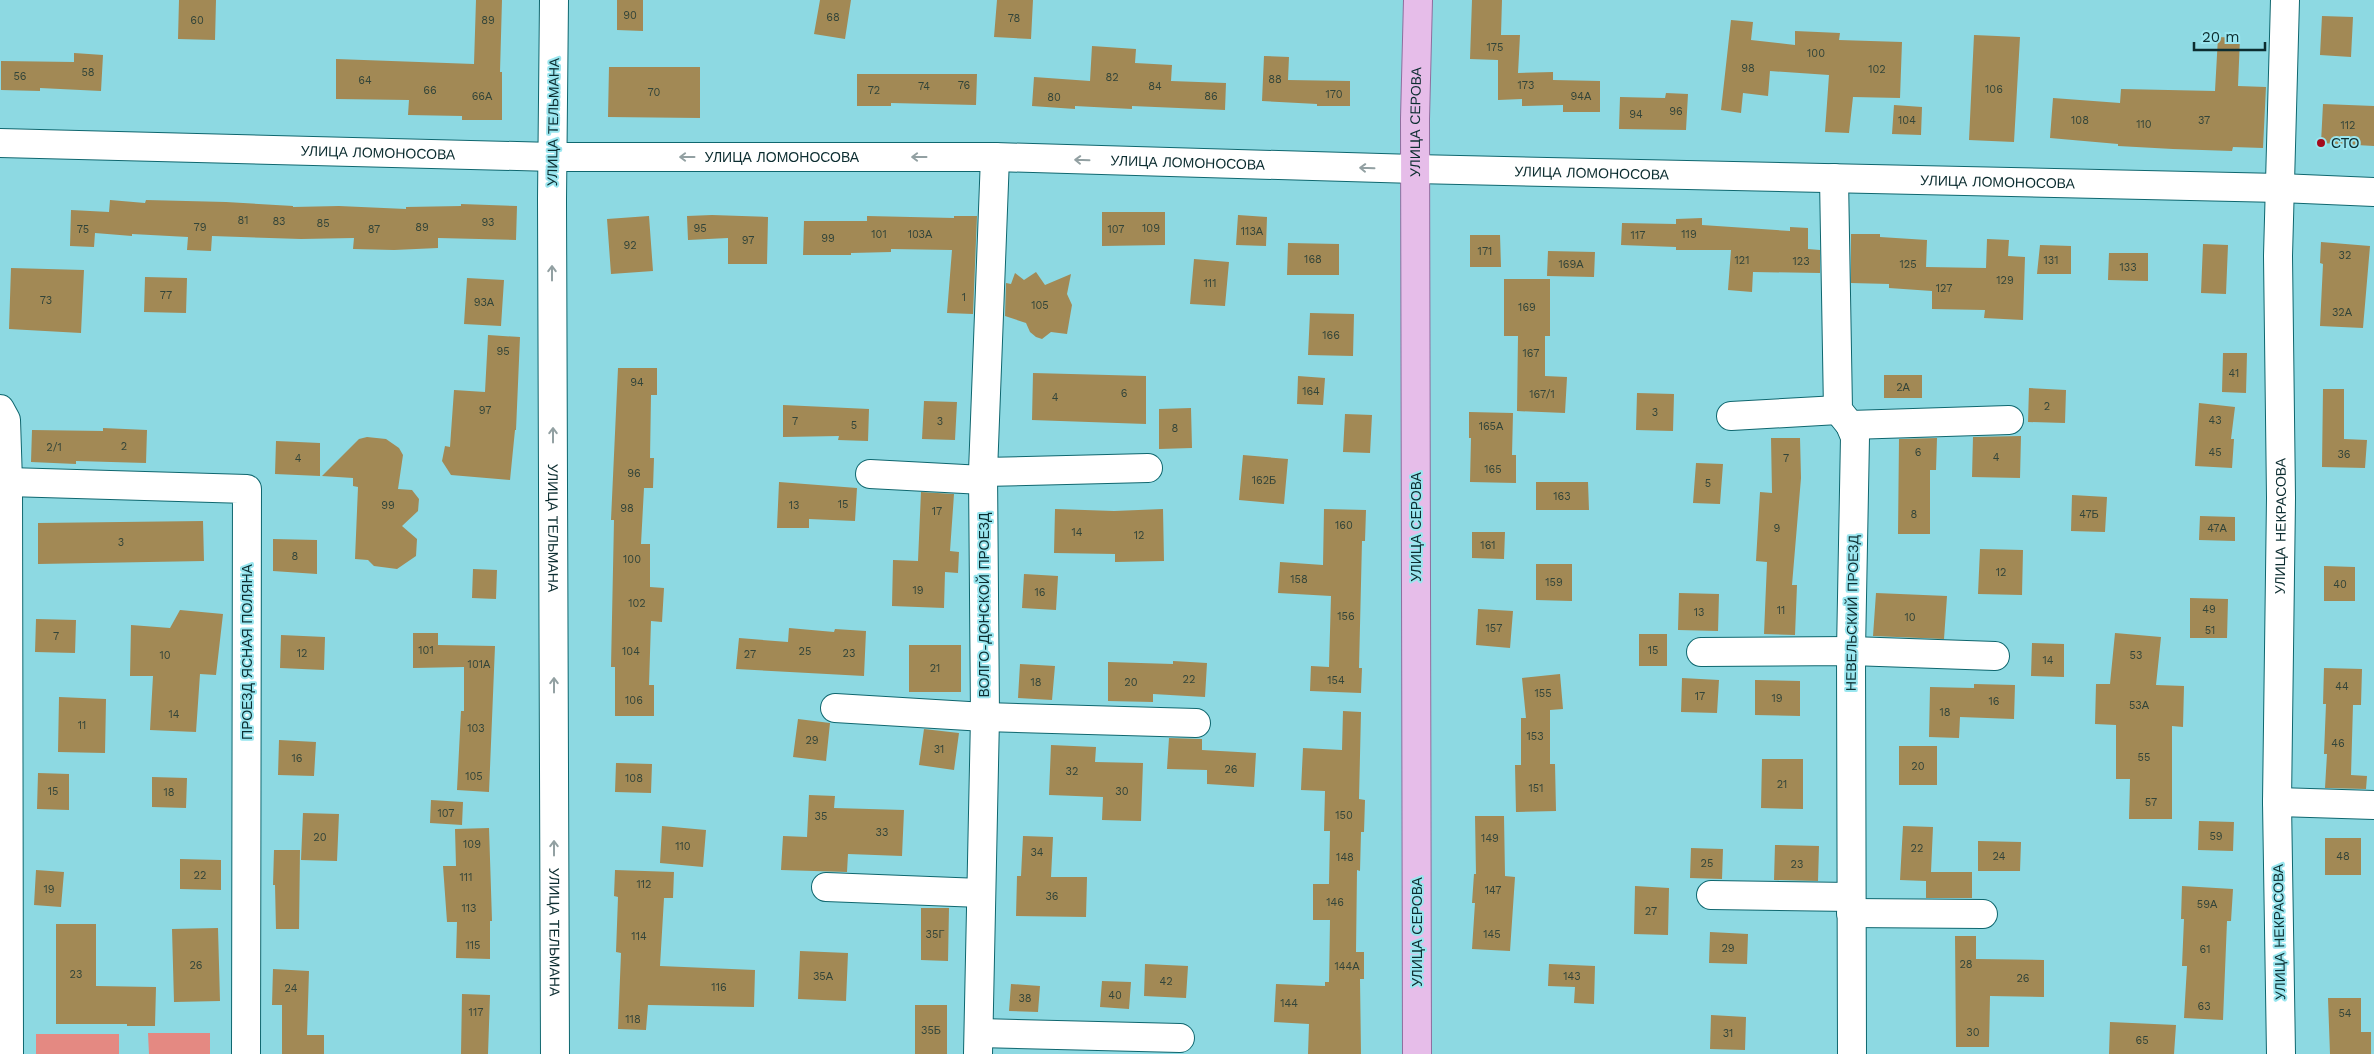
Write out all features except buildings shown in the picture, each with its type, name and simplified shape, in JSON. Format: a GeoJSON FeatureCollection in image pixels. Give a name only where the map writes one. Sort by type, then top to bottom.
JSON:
{"type":"FeatureCollection","features":[{"type":"Feature","properties":{"kind":"main road","name":"УЛИЦА СЕРОВА"},"geometry":{"type":"LineString","coordinates":[[1417,1054],[1416,169],[1418,0]]}},
{"type":"Feature","properties":{"kind":"street","name":"УЛИЦА ТЕЛЬМАНА"},"geometry":{"type":"LineString","coordinates":[[554,0],[555,1054]]}},
{"type":"Feature","properties":{"kind":"street","name":"УЛИЦА НЕКРАСОВА"},"geometry":{"type":"LineString","coordinates":[[2280,1054],[2277,802],[2281,498],[2278,256],[2285,0]]}},
{"type":"Feature","properties":{"kind":"street","name":"УЛИЦА ЛОМОНОСОВА"},"geometry":{"type":"LineString","coordinates":[[0,143],[553,157],[995,157],[1416,169],[2280,188],[2374,192]]}},
{"type":"Feature","properties":{"kind":"street","name":"ВОЛГО-ДОНСКОЙ ПРОЕЗД"},"geometry":{"type":"LineString","coordinates":[[978,1044],[985,717],[983,476],[995,157]]}},
{"type":"Feature","properties":{"kind":"street","name":"НЕВЕЛЬСКИЙ ПРОЕЗД"},"geometry":{"type":"LineString","coordinates":[[1834,178],[1844,417],[1855,437],[1851,651],[1852,1054]]}},
{"type":"Feature","properties":{"kind":"street"},"geometry":{"type":"LineString","coordinates":[[0,409],[6,420],[8,482],[9,1054]]}},
{"type":"Feature","properties":{"kind":"street"},"geometry":{"type":"LineString","coordinates":[[1731,416],[2009,420]]}},
{"type":"Feature","properties":{"kind":"street"},"geometry":{"type":"LineString","coordinates":[[870,474],[983,476],[1148,468]]}},
{"type":"Feature","properties":{"kind":"street","name":"ПРОЕЗД ЯСНАЯ ПОЛЯНА"},"geometry":{"type":"LineString","coordinates":[[8,482],[247,489],[246,1054]]}},
{"type":"Feature","properties":{"kind":"street"},"geometry":{"type":"LineString","coordinates":[[1701,652],[1851,651],[1995,656]]}},
{"type":"Feature","properties":{"kind":"street"},"geometry":{"type":"LineString","coordinates":[[835,708],[985,717],[1196,723]]}},
{"type":"Feature","properties":{"kind":"street"},"geometry":{"type":"LineString","coordinates":[[2277,802],[2374,805]]}},
{"type":"Feature","properties":{"kind":"street"},"geometry":{"type":"LineString","coordinates":[[826,887],[981,893]]}},
{"type":"Feature","properties":{"kind":"street"},"geometry":{"type":"LineString","coordinates":[[1711,895],[1983,914]]}},
{"type":"Feature","properties":{"kind":"street"},"geometry":{"type":"LineString","coordinates":[[978,1044],[1180,1038]]}},
{"type":"Feature","properties":{"kind":"shaded area"},"geometry":{"type":"Polygon","coordinates":[[[148,1033],[210,1033],[210,1054],[149,1054],[148,1033]]]}},
{"type":"Feature","properties":{"kind":"shaded area"},"geometry":{"type":"Polygon","coordinates":[[[36,1034],[119,1034],[119,1054],[36,1054],[36,1034]]]}},
{"type":"Feature","properties":{"kind":"place","name":"СТО"},"geometry":{"type":"Point","coordinates":[2321,143]}}]}
